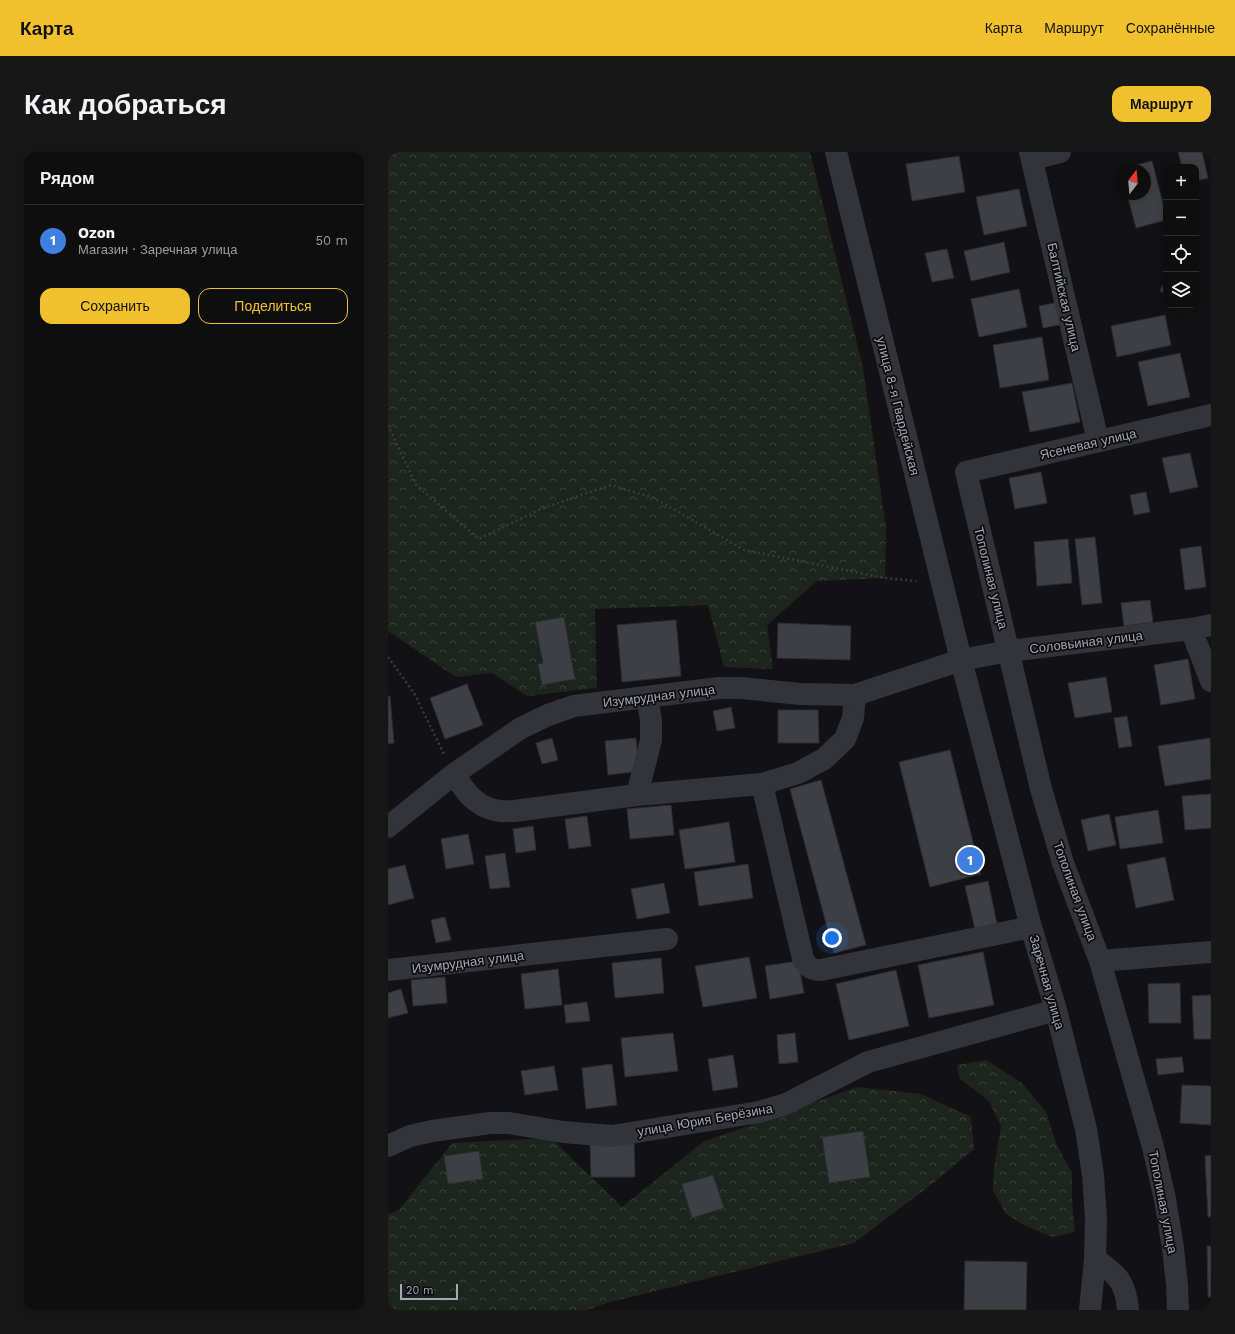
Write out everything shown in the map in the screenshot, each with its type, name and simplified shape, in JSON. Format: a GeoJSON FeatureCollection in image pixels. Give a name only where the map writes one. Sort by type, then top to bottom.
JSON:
{"type":"FeatureCollection","features":[{"type":"Feature","properties":{"kind":"street","name":"улица 8-я Гвардейская"},"geometry":{"type":"LineString","coordinates":[[836,152],[961,660]]}},
{"type":"Feature","properties":{"kind":"street"},"geometry":{"type":"LineString","coordinates":[[1031,155],[1060,152]]}},
{"type":"Feature","properties":{"kind":"street","name":"Балтийская улица"},"geometry":{"type":"LineString","coordinates":[[1031,155],[1098,441]]}},
{"type":"Feature","properties":{"kind":"street","name":"Ясеневая улица"},"geometry":{"type":"LineString","coordinates":[[966,472],[1211,415]]}},
{"type":"Feature","properties":{"kind":"street","name":"Тополиная улица"},"geometry":{"type":"LineString","coordinates":[[966,472],[1041,789],[1063,863],[1100,961],[1153,1147],[1165,1199],[1174,1255],[1178,1285],[1178,1310]]}},
{"type":"Feature","properties":{"kind":"street","name":"Соловьиная улица"},"geometry":{"type":"LineString","coordinates":[[961,660],[1009,651],[1201,627]]}},
{"type":"Feature","properties":{"kind":"street"},"geometry":{"type":"LineString","coordinates":[[1201,627],[1211,681]]}},
{"type":"Feature","properties":{"kind":"street","name":"Изумрудная улица"},"geometry":{"type":"LineString","coordinates":[[388,827],[454,774],[521,728],[548,715],[574,706],[719,688],[742,688],[800,694],[855,695],[961,660]]}},
{"type":"Feature","properties":{"kind":"street","name":"Заречная улица"},"geometry":{"type":"LineString","coordinates":[[961,660],[1031,927],[1056,1010],[1086,1129],[1093,1175],[1096,1219],[1095,1259],[1090,1310]]}},
{"type":"Feature","properties":{"kind":"street"},"geometry":{"type":"LineString","coordinates":[[454,774],[466,792],[479,804],[495,811],[514,811],[636,795],[762,784],[798,773],[824,759],[845,739],[853,718],[855,695]]}},
{"type":"Feature","properties":{"kind":"street"},"geometry":{"type":"LineString","coordinates":[[636,795],[652,740],[651,720],[647,697]]}},
{"type":"Feature","properties":{"kind":"street"},"geometry":{"type":"LineString","coordinates":[[762,784],[803,959],[807,966],[814,970],[821,970],[1031,927]]}},
{"type":"Feature","properties":{"kind":"street","name":"Изумрудная улица"},"geometry":{"type":"LineString","coordinates":[[388,970],[667,939]]}},
{"type":"Feature","properties":{"kind":"street"},"geometry":{"type":"LineString","coordinates":[[1100,961],[1211,952]]}},
{"type":"Feature","properties":{"kind":"street","name":"улица Юрия Берёзина"},"geometry":{"type":"LineString","coordinates":[[388,1146],[410,1136],[432,1131],[490,1123],[509,1123],[563,1132],[612,1136],[759,1112],[786,1104],[868,1062],[1056,1010]]}},
{"type":"Feature","properties":{"kind":"street"},"geometry":{"type":"LineString","coordinates":[[1095,1259],[1120,1279],[1127,1295],[1128,1310]]}},
{"type":"Feature","properties":{"kind":"path"},"geometry":{"type":"LineString","coordinates":[[388,425],[416,485],[479,539],[543,508],[611,485],[654,498],[744,550],[885,578],[916,582]]}},
{"type":"Feature","properties":{"kind":"path"},"geometry":{"type":"LineString","coordinates":[[388,657],[414,693],[454,774]]}},
{"type":"Feature","properties":{"kind":"green space"},"geometry":{"type":"Polygon","coordinates":[[[388,152],[810,152],[863,368],[886,528],[885,578],[817,581],[767,625],[773,669],[724,667],[708,605],[595,609],[597,688],[527,696],[492,673],[456,677],[388,631],[388,152]]]}},
{"type":"Feature","properties":{"kind":"green space"},"geometry":{"type":"Polygon","coordinates":[[[986,1060],[1022,1083],[1046,1112],[1056,1143],[1072,1173],[1072,1200],[1075,1232],[1052,1237],[1024,1225],[1006,1214],[993,1190],[994,1168],[1001,1126],[989,1101],[959,1078],[957,1065],[986,1060]]]}},
{"type":"Feature","properties":{"kind":"green space"},"geometry":{"type":"Polygon","coordinates":[[[857,1087],[921,1094],[971,1117],[974,1149],[932,1184],[854,1243],[610,1302],[587,1310],[388,1310],[388,1215],[399,1210],[452,1143],[551,1138],[622,1207],[703,1142],[857,1087]]]}},
{"type":"Feature","properties":{"kind":"building"},"geometry":{"type":"Polygon","coordinates":[[[1178,152],[1202,152],[1208,178],[1199,180],[1199,164],[1181,164],[1178,152]]]}},
{"type":"Feature","properties":{"kind":"building"},"geometry":{"type":"Polygon","coordinates":[[[959,156],[965,192],[912,201],[906,164],[959,156]]]}},
{"type":"Feature","properties":{"kind":"building"},"geometry":{"type":"Polygon","coordinates":[[[1152,161],[1163,203],[1163,221],[1136,228],[1129,200],[1151,200],[1151,164],[1140,164],[1152,161]]]}},
{"type":"Feature","properties":{"kind":"building"},"geometry":{"type":"Polygon","coordinates":[[[1019,189],[1027,226],[984,235],[976,197],[1019,189]]]}},
{"type":"Feature","properties":{"kind":"building"},"geometry":{"type":"Polygon","coordinates":[[[1004,242],[1010,272],[971,281],[964,251],[1004,242]]]}},
{"type":"Feature","properties":{"kind":"building"},"geometry":{"type":"Polygon","coordinates":[[[947,249],[954,278],[932,282],[925,253],[947,249]]]}},
{"type":"Feature","properties":{"kind":"building"},"geometry":{"type":"Polygon","coordinates":[[[1163,284],[1163,292],[1160,291],[1163,284]]]}},
{"type":"Feature","properties":{"kind":"building"},"geometry":{"type":"Polygon","coordinates":[[[1019,289],[1027,327],[979,337],[971,299],[1019,289]]]}},
{"type":"Feature","properties":{"kind":"building"},"geometry":{"type":"Polygon","coordinates":[[[1060,302],[1064,324],[1043,328],[1039,306],[1060,302]]]}},
{"type":"Feature","properties":{"kind":"building"},"geometry":{"type":"Polygon","coordinates":[[[1165,315],[1171,345],[1117,357],[1111,326],[1165,315]]]}},
{"type":"Feature","properties":{"kind":"building"},"geometry":{"type":"Polygon","coordinates":[[[1042,337],[1049,380],[1000,388],[993,345],[1042,337]]]}},
{"type":"Feature","properties":{"kind":"building"},"geometry":{"type":"Polygon","coordinates":[[[1180,353],[1190,397],[1148,406],[1138,362],[1180,353]]]}},
{"type":"Feature","properties":{"kind":"building"},"geometry":{"type":"Polygon","coordinates":[[[1072,383],[1080,422],[1030,432],[1022,392],[1072,383]]]}},
{"type":"Feature","properties":{"kind":"building"},"geometry":{"type":"Polygon","coordinates":[[[1190,453],[1198,487],[1170,493],[1162,458],[1190,453]]]}},
{"type":"Feature","properties":{"kind":"building"},"geometry":{"type":"Polygon","coordinates":[[[1041,472],[1047,503],[1015,509],[1009,478],[1041,472]]]}},
{"type":"Feature","properties":{"kind":"building"},"geometry":{"type":"Polygon","coordinates":[[[1146,492],[1150,512],[1134,515],[1130,495],[1146,492]]]}},
{"type":"Feature","properties":{"kind":"building"},"geometry":{"type":"Polygon","coordinates":[[[1095,537],[1102,603],[1082,605],[1075,539],[1095,537]]]}},
{"type":"Feature","properties":{"kind":"building"},"geometry":{"type":"Polygon","coordinates":[[[1068,539],[1072,583],[1037,586],[1034,542],[1068,539]]]}},
{"type":"Feature","properties":{"kind":"building"},"geometry":{"type":"Polygon","coordinates":[[[1201,546],[1206,587],[1185,590],[1180,549],[1201,546]]]}},
{"type":"Feature","properties":{"kind":"building"},"geometry":{"type":"Polygon","coordinates":[[[1150,600],[1153,622],[1124,626],[1121,603],[1150,600]]]}},
{"type":"Feature","properties":{"kind":"building"},"geometry":{"type":"Polygon","coordinates":[[[564,617],[575,679],[542,685],[538,664],[543,663],[535,622],[564,617]]]}},
{"type":"Feature","properties":{"kind":"building"},"geometry":{"type":"Polygon","coordinates":[[[676,620],[681,676],[622,682],[617,625],[676,620]]]}},
{"type":"Feature","properties":{"kind":"building"},"geometry":{"type":"Polygon","coordinates":[[[778,623],[851,626],[850,660],[777,658],[778,623]]]}},
{"type":"Feature","properties":{"kind":"building"},"geometry":{"type":"Polygon","coordinates":[[[1188,659],[1195,699],[1161,705],[1154,665],[1188,659]]]}},
{"type":"Feature","properties":{"kind":"building"},"geometry":{"type":"Polygon","coordinates":[[[1106,677],[1112,712],[1075,718],[1068,683],[1106,677]]]}},
{"type":"Feature","properties":{"kind":"building"},"geometry":{"type":"Polygon","coordinates":[[[467,684],[483,725],[445,739],[430,698],[467,684]]]}},
{"type":"Feature","properties":{"kind":"building"},"geometry":{"type":"Polygon","coordinates":[[[390,696],[394,743],[388,744],[388,697],[390,696]]]}},
{"type":"Feature","properties":{"kind":"building"},"geometry":{"type":"Polygon","coordinates":[[[731,707],[735,728],[717,731],[713,711],[731,707]]]}},
{"type":"Feature","properties":{"kind":"building"},"geometry":{"type":"Polygon","coordinates":[[[778,710],[818,710],[819,743],[778,743],[778,710]]]}},
{"type":"Feature","properties":{"kind":"building"},"geometry":{"type":"Polygon","coordinates":[[[1127,716],[1132,746],[1119,748],[1114,718],[1127,716]]]}},
{"type":"Feature","properties":{"kind":"building"},"geometry":{"type":"Polygon","coordinates":[[[552,738],[558,760],[542,764],[536,743],[552,738]]]}},
{"type":"Feature","properties":{"kind":"building"},"geometry":{"type":"Polygon","coordinates":[[[636,738],[639,771],[608,775],[605,741],[636,738]]]}},
{"type":"Feature","properties":{"kind":"building"},"geometry":{"type":"Polygon","coordinates":[[[1210,738],[1211,779],[1165,786],[1158,746],[1210,738]]]}},
{"type":"Feature","properties":{"kind":"building"},"geometry":{"type":"Polygon","coordinates":[[[950,750],[981,874],[930,887],[899,762],[950,750]]]}},
{"type":"Feature","properties":{"kind":"building"},"geometry":{"type":"Polygon","coordinates":[[[821,780],[866,945],[834,953],[790,789],[821,780]]]}},
{"type":"Feature","properties":{"kind":"building"},"geometry":{"type":"Polygon","coordinates":[[[1211,794],[1211,828],[1185,830],[1182,796],[1211,794]]]}},
{"type":"Feature","properties":{"kind":"building"},"geometry":{"type":"Polygon","coordinates":[[[671,805],[674,835],[630,839],[627,809],[671,805]]]}},
{"type":"Feature","properties":{"kind":"building"},"geometry":{"type":"Polygon","coordinates":[[[1158,810],[1163,843],[1120,849],[1115,817],[1158,810]]]}},
{"type":"Feature","properties":{"kind":"building"},"geometry":{"type":"Polygon","coordinates":[[[1109,814],[1116,845],[1088,851],[1081,820],[1109,814]]]}},
{"type":"Feature","properties":{"kind":"building"},"geometry":{"type":"Polygon","coordinates":[[[587,816],[591,846],[569,849],[565,819],[587,816]]]}},
{"type":"Feature","properties":{"kind":"building"},"geometry":{"type":"Polygon","coordinates":[[[729,822],[735,862],[685,869],[679,830],[729,822]]]}},
{"type":"Feature","properties":{"kind":"building"},"geometry":{"type":"Polygon","coordinates":[[[533,826],[536,850],[516,853],[513,829],[533,826]]]}},
{"type":"Feature","properties":{"kind":"building"},"geometry":{"type":"Polygon","coordinates":[[[468,834],[474,864],[446,869],[441,839],[468,834]]]}},
{"type":"Feature","properties":{"kind":"building"},"geometry":{"type":"Polygon","coordinates":[[[505,853],[510,887],[490,889],[485,856],[505,853]]]}},
{"type":"Feature","properties":{"kind":"building"},"geometry":{"type":"Polygon","coordinates":[[[1165,857],[1174,900],[1136,908],[1127,865],[1165,857]]]}},
{"type":"Feature","properties":{"kind":"building"},"geometry":{"type":"Polygon","coordinates":[[[748,864],[753,898],[699,906],[694,872],[748,864]]]}},
{"type":"Feature","properties":{"kind":"building"},"geometry":{"type":"Polygon","coordinates":[[[405,865],[414,898],[388,905],[388,869],[405,865]]]}},
{"type":"Feature","properties":{"kind":"building"},"geometry":{"type":"Polygon","coordinates":[[[988,881],[998,929],[976,934],[965,886],[988,881]]]}},
{"type":"Feature","properties":{"kind":"building"},"geometry":{"type":"Polygon","coordinates":[[[664,883],[670,913],[637,919],[631,889],[664,883]]]}},
{"type":"Feature","properties":{"kind":"building"},"geometry":{"type":"Polygon","coordinates":[[[445,917],[451,940],[436,943],[431,920],[445,917]]]}},
{"type":"Feature","properties":{"kind":"building"},"geometry":{"type":"Polygon","coordinates":[[[983,952],[994,1005],[929,1018],[918,965],[983,952]]]}},
{"type":"Feature","properties":{"kind":"building"},"geometry":{"type":"Polygon","coordinates":[[[749,957],[757,998],[703,1007],[695,966],[749,957]]]}},
{"type":"Feature","properties":{"kind":"building"},"geometry":{"type":"Polygon","coordinates":[[[661,958],[664,993],[615,998],[612,963],[661,958]]]}},
{"type":"Feature","properties":{"kind":"building"},"geometry":{"type":"Polygon","coordinates":[[[798,961],[804,993],[770,999],[765,966],[798,961]]]}},
{"type":"Feature","properties":{"kind":"building"},"geometry":{"type":"Polygon","coordinates":[[[558,969],[562,1005],[525,1009],[521,974],[558,969]]]}},
{"type":"Feature","properties":{"kind":"building"},"geometry":{"type":"Polygon","coordinates":[[[896,970],[909,1026],[849,1040],[836,984],[896,970]]]}},
{"type":"Feature","properties":{"kind":"building"},"geometry":{"type":"Polygon","coordinates":[[[445,977],[447,1003],[413,1006],[411,980],[445,977]]]}},
{"type":"Feature","properties":{"kind":"building"},"geometry":{"type":"Polygon","coordinates":[[[1180,983],[1181,1023],[1149,1023],[1148,984],[1180,983]]]}},
{"type":"Feature","properties":{"kind":"building"},"geometry":{"type":"Polygon","coordinates":[[[401,989],[408,1013],[388,1018],[388,993],[401,989]]]}},
{"type":"Feature","properties":{"kind":"building"},"geometry":{"type":"Polygon","coordinates":[[[1211,995],[1211,1039],[1194,1039],[1192,996],[1211,995]]]}},
{"type":"Feature","properties":{"kind":"building"},"geometry":{"type":"Polygon","coordinates":[[[587,1002],[590,1021],[566,1023],[564,1005],[587,1002]]]}},
{"type":"Feature","properties":{"kind":"building"},"geometry":{"type":"Polygon","coordinates":[[[673,1033],[678,1071],[625,1077],[621,1038],[673,1033]]]}},
{"type":"Feature","properties":{"kind":"building"},"geometry":{"type":"Polygon","coordinates":[[[795,1033],[798,1062],[779,1064],[777,1035],[795,1033]]]}},
{"type":"Feature","properties":{"kind":"building"},"geometry":{"type":"Polygon","coordinates":[[[733,1055],[738,1087],[713,1091],[708,1059],[733,1055]]]}},
{"type":"Feature","properties":{"kind":"building"},"geometry":{"type":"Polygon","coordinates":[[[1182,1057],[1184,1072],[1158,1075],[1156,1059],[1182,1057]]]}},
{"type":"Feature","properties":{"kind":"building"},"geometry":{"type":"Polygon","coordinates":[[[612,1064],[617,1105],[586,1109],[582,1068],[612,1064]]]}},
{"type":"Feature","properties":{"kind":"building"},"geometry":{"type":"Polygon","coordinates":[[[554,1066],[558,1090],[525,1095],[521,1071],[554,1066]]]}},
{"type":"Feature","properties":{"kind":"building"},"geometry":{"type":"Polygon","coordinates":[[[1182,1085],[1211,1086],[1211,1125],[1180,1123],[1182,1085]]]}},
{"type":"Feature","properties":{"kind":"building"},"geometry":{"type":"Polygon","coordinates":[[[863,1131],[870,1177],[829,1183],[822,1137],[863,1131]]]}},
{"type":"Feature","properties":{"kind":"building"},"geometry":{"type":"Polygon","coordinates":[[[634,1142],[635,1177],[591,1177],[590,1143],[634,1142]]]}},
{"type":"Feature","properties":{"kind":"building"},"geometry":{"type":"Polygon","coordinates":[[[479,1151],[483,1179],[448,1184],[444,1156],[479,1151]]]}},
{"type":"Feature","properties":{"kind":"building"},"geometry":{"type":"Polygon","coordinates":[[[1211,1155],[1211,1217],[1208,1217],[1205,1156],[1211,1155]]]}},
{"type":"Feature","properties":{"kind":"building"},"geometry":{"type":"Polygon","coordinates":[[[713,1175],[724,1208],[692,1218],[682,1184],[713,1175]]]}},
{"type":"Feature","properties":{"kind":"building"},"geometry":{"type":"Polygon","coordinates":[[[1207,1246],[1211,1246],[1211,1297],[1208,1297],[1207,1246]]]}},
{"type":"Feature","properties":{"kind":"building"},"geometry":{"type":"Polygon","coordinates":[[[965,1261],[1027,1262],[1026,1310],[964,1310],[965,1261]]]}},
{"type":"Feature","properties":{"kind":"place","name":"Ozon"},"geometry":{"type":"Point","coordinates":[970,860]}}]}
